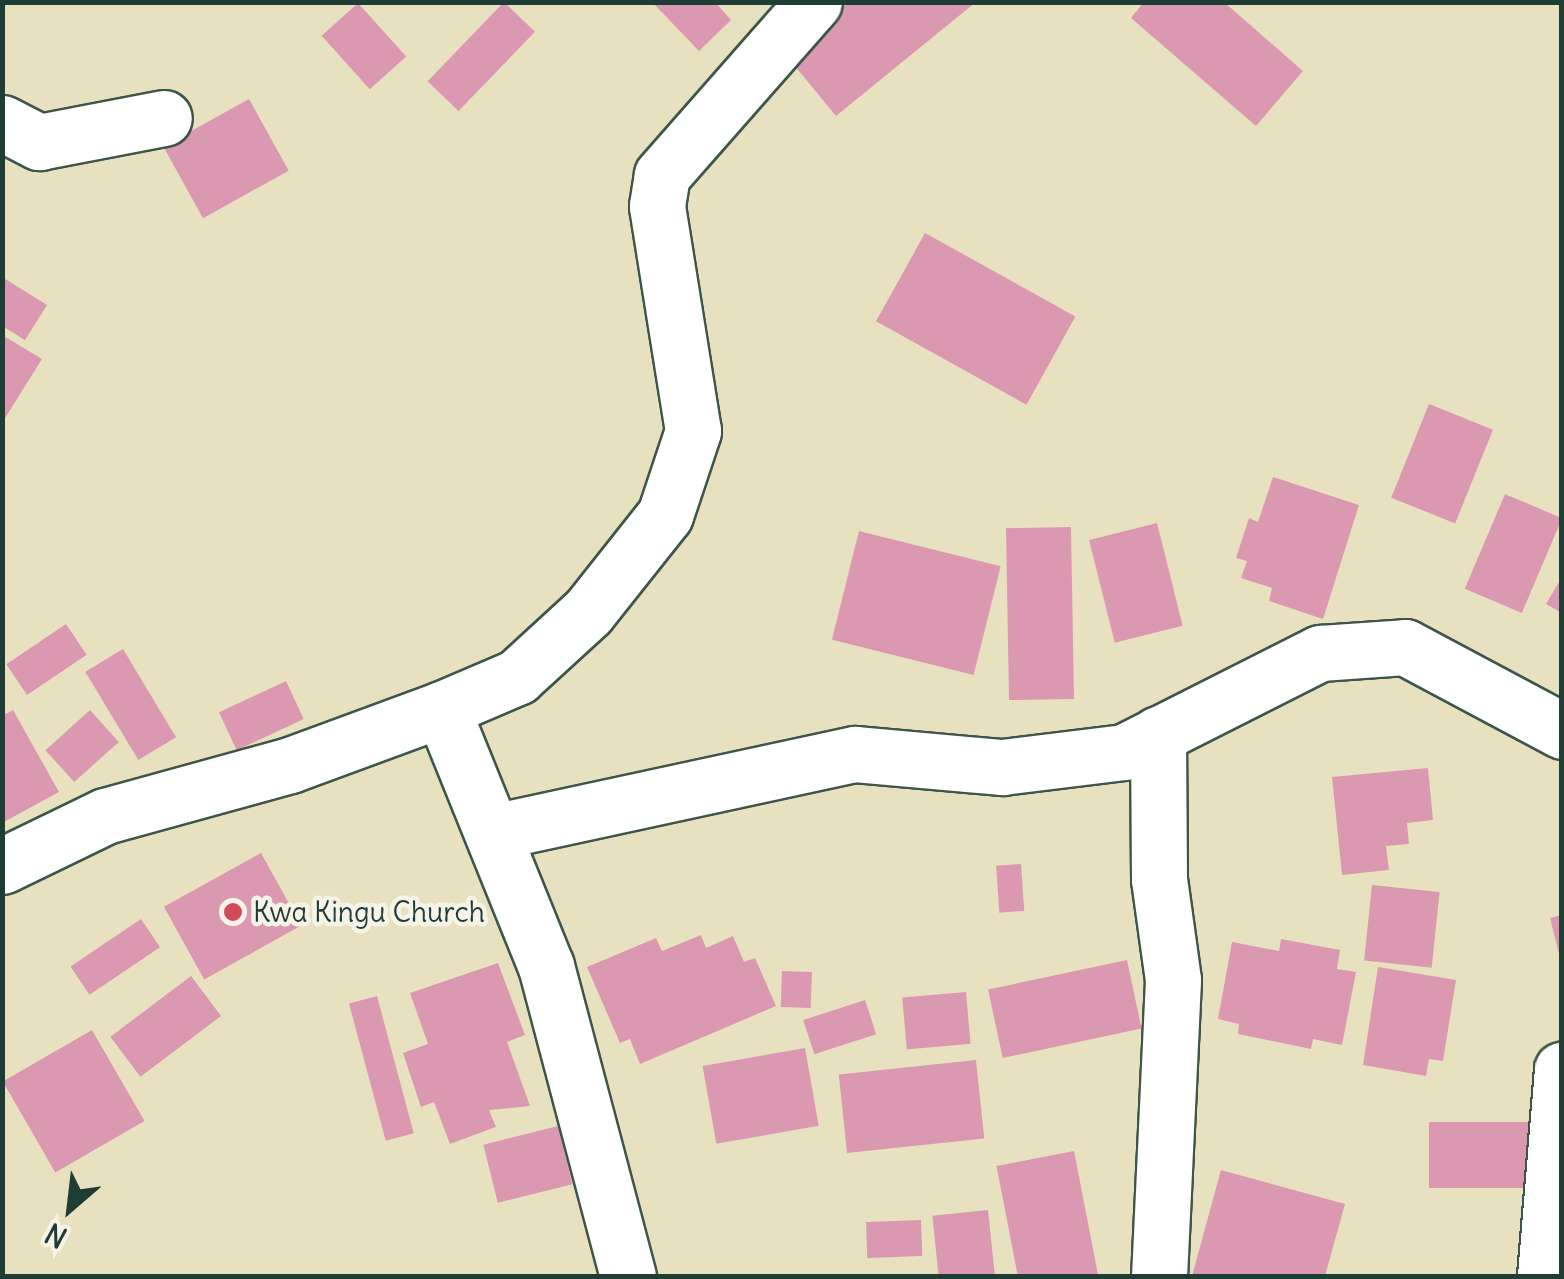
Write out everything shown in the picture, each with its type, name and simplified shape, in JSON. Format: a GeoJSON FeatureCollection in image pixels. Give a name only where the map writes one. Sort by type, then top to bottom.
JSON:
{"type":"FeatureCollection","features":[{"type":"Feature","properties":{"kind":"street"},"geometry":{"type":"LineString","coordinates":[[2,866],[105,816],[290,765],[442,710],[517,677],[588,612],[665,516],[693,431],[657,206],[662,174],[814,2]]}},
{"type":"Feature","properties":{"kind":"street"},"geometry":{"type":"LineString","coordinates":[[2,123],[39,142],[164,118]]}},
{"type":"Feature","properties":{"kind":"street"},"geometry":{"type":"LineString","coordinates":[[498,831],[855,754],[1002,767],[1124,752],[1320,653],[1405,648],[1562,732]]}},
{"type":"Feature","properties":{"kind":"street"},"geometry":{"type":"LineString","coordinates":[[442,710],[498,831],[546,966],[628,1276]]}},
{"type":"Feature","properties":{"kind":"street"},"geometry":{"type":"LineString","coordinates":[[1158,734],[1159,879],[1173,980],[1159,1276]]}},
{"type":"Feature","properties":{"kind":"street"},"geometry":{"type":"LineString","coordinates":[[1544,1276],[1562,1070]]}},
{"type":"Feature","properties":{"kind":"building"},"geometry":{"type":"Polygon","coordinates":[[[504,2],[535,32],[459,111],[428,81],[504,2]]]}},
{"type":"Feature","properties":{"kind":"building"},"geometry":{"type":"Polygon","coordinates":[[[652,2],[715,2],[731,20],[699,51],[652,2]]]}},
{"type":"Feature","properties":{"kind":"building"},"geometry":{"type":"Polygon","coordinates":[[[849,2],[976,2],[836,116],[785,54],[849,2]]]}},
{"type":"Feature","properties":{"kind":"building"},"geometry":{"type":"Polygon","coordinates":[[[1144,2],[1224,2],[1303,71],[1256,126],[1131,18],[1144,2]]]}},
{"type":"Feature","properties":{"kind":"building"},"geometry":{"type":"Polygon","coordinates":[[[358,3],[406,57],[370,89],[322,36],[358,3]]]}},
{"type":"Feature","properties":{"kind":"building"},"geometry":{"type":"Polygon","coordinates":[[[249,99],[289,171],[203,218],[163,147],[249,99]]]}},
{"type":"Feature","properties":{"kind":"building"},"geometry":{"type":"Polygon","coordinates":[[[925,233],[1075,316],[1026,405],[876,321],[925,233]]]}},
{"type":"Feature","properties":{"kind":"building"},"geometry":{"type":"Polygon","coordinates":[[[2,277],[47,305],[25,340],[2,326],[2,277]]]}},
{"type":"Feature","properties":{"kind":"building"},"geometry":{"type":"Polygon","coordinates":[[[2,335],[42,359],[2,423],[2,335]]]}},
{"type":"Feature","properties":{"kind":"building"},"geometry":{"type":"Polygon","coordinates":[[[1429,404],[1493,430],[1455,523],[1391,498],[1429,404]]]}},
{"type":"Feature","properties":{"kind":"building"},"geometry":{"type":"Polygon","coordinates":[[[1273,477],[1359,505],[1323,619],[1269,601],[1272,588],[1241,578],[1247,561],[1236,558],[1249,518],[1258,522],[1273,477]]]}},
{"type":"Feature","properties":{"kind":"building"},"geometry":{"type":"Polygon","coordinates":[[[1505,494],[1562,518],[1522,613],[1465,589],[1505,494]]]}},
{"type":"Feature","properties":{"kind":"building"},"geometry":{"type":"Polygon","coordinates":[[[1157,523],[1183,626],[1115,643],[1089,540],[1157,523]]]}},
{"type":"Feature","properties":{"kind":"building"},"geometry":{"type":"Polygon","coordinates":[[[1071,527],[1074,699],[1009,700],[1006,528],[1071,527]]]}},
{"type":"Feature","properties":{"kind":"building"},"geometry":{"type":"Polygon","coordinates":[[[859,531],[1001,566],[974,675],[832,640],[859,531]]]}},
{"type":"Feature","properties":{"kind":"building"},"geometry":{"type":"Polygon","coordinates":[[[1562,577],[1562,613],[1546,604],[1562,577]]]}},
{"type":"Feature","properties":{"kind":"building"},"geometry":{"type":"Polygon","coordinates":[[[66,624],[87,655],[27,695],[6,664],[66,624]]]}},
{"type":"Feature","properties":{"kind":"building"},"geometry":{"type":"Polygon","coordinates":[[[123,649],[176,737],[138,760],[85,672],[123,649]]]}},
{"type":"Feature","properties":{"kind":"building"},"geometry":{"type":"Polygon","coordinates":[[[286,681],[304,719],[237,750],[219,712],[286,681]]]}},
{"type":"Feature","properties":{"kind":"building"},"geometry":{"type":"Polygon","coordinates":[[[13,710],[59,792],[2,823],[2,716],[13,710]]]}},
{"type":"Feature","properties":{"kind":"building"},"geometry":{"type":"Polygon","coordinates":[[[90,710],[119,742],[74,782],[45,750],[90,710]]]}},
{"type":"Feature","properties":{"kind":"building"},"geometry":{"type":"Polygon","coordinates":[[[1428,768],[1433,820],[1407,823],[1409,844],[1386,846],[1389,870],[1342,875],[1332,777],[1428,768]]]}},
{"type":"Feature","properties":{"kind":"building"},"geometry":{"type":"Polygon","coordinates":[[[261,853],[301,926],[204,979],[164,907],[261,853]]]}},
{"type":"Feature","properties":{"kind":"building"},"geometry":{"type":"Polygon","coordinates":[[[1021,864],[1024,911],[999,913],[996,866],[1021,864]]]}},
{"type":"Feature","properties":{"kind":"building"},"geometry":{"type":"Polygon","coordinates":[[[1372,885],[1440,892],[1432,968],[1364,961],[1372,885]]]}},
{"type":"Feature","properties":{"kind":"building"},"geometry":{"type":"Polygon","coordinates":[[[1562,915],[1562,958],[1560,958],[1550,918],[1562,915]]]}},
{"type":"Feature","properties":{"kind":"building"},"geometry":{"type":"Polygon","coordinates":[[[141,919],[160,947],[90,995],[71,967],[141,919]]]}},
{"type":"Feature","properties":{"kind":"building"},"geometry":{"type":"Polygon","coordinates":[[[701,935],[706,948],[733,936],[744,962],[755,958],[776,1006],[640,1064],[630,1039],[620,1043],[587,967],[656,938],[662,951],[701,935]]]}},
{"type":"Feature","properties":{"kind":"building"},"geometry":{"type":"Polygon","coordinates":[[[1281,939],[1340,950],[1337,969],[1356,972],[1342,1045],[1313,1039],[1311,1049],[1238,1034],[1239,1024],[1218,1019],[1232,942],[1279,951],[1281,939]]]}},
{"type":"Feature","properties":{"kind":"building"},"geometry":{"type":"Polygon","coordinates":[[[1127,960],[1142,1028],[1003,1058],[988,990],[1127,960]]]}},
{"type":"Feature","properties":{"kind":"building"},"geometry":{"type":"Polygon","coordinates":[[[498,963],[525,1035],[507,1042],[530,1106],[489,1110],[496,1127],[450,1144],[434,1102],[421,1107],[403,1053],[428,1044],[410,993],[498,963]]]}},
{"type":"Feature","properties":{"kind":"building"},"geometry":{"type":"Polygon","coordinates":[[[1378,967],[1456,980],[1443,1061],[1429,1059],[1426,1076],[1363,1065],[1378,967]]]}},
{"type":"Feature","properties":{"kind":"building"},"geometry":{"type":"Polygon","coordinates":[[[782,971],[812,972],[811,1008],[781,1007],[782,971]]]}},
{"type":"Feature","properties":{"kind":"building"},"geometry":{"type":"Polygon","coordinates":[[[191,976],[221,1016],[140,1077],[110,1037],[191,976]]]}},
{"type":"Feature","properties":{"kind":"building"},"geometry":{"type":"Polygon","coordinates":[[[966,992],[971,1044],[907,1049],[902,998],[966,992]]]}},
{"type":"Feature","properties":{"kind":"building"},"geometry":{"type":"Polygon","coordinates":[[[377,996],[414,1133],[386,1141],[349,1004],[377,996]]]}},
{"type":"Feature","properties":{"kind":"building"},"geometry":{"type":"Polygon","coordinates":[[[865,1000],[876,1034],[814,1054],[803,1020],[865,1000]]]}},
{"type":"Feature","properties":{"kind":"building"},"geometry":{"type":"Polygon","coordinates":[[[92,1030],[144,1121],[55,1172],[3,1082],[92,1030]]]}},
{"type":"Feature","properties":{"kind":"building"},"geometry":{"type":"Polygon","coordinates":[[[805,1048],[819,1126],[716,1144],[703,1066],[805,1048]]]}},
{"type":"Feature","properties":{"kind":"building"},"geometry":{"type":"Polygon","coordinates":[[[976,1060],[984,1139],[847,1153],[839,1074],[976,1060]]]}},
{"type":"Feature","properties":{"kind":"building"},"geometry":{"type":"Polygon","coordinates":[[[1429,1122],[1529,1122],[1529,1188],[1429,1188],[1429,1122]]]}},
{"type":"Feature","properties":{"kind":"building"},"geometry":{"type":"Polygon","coordinates":[[[558,1126],[573,1184],[498,1203],[483,1145],[558,1126]]]}},
{"type":"Feature","properties":{"kind":"building"},"geometry":{"type":"Polygon","coordinates":[[[1074,1151],[1098,1275],[1018,1276],[996,1166],[1074,1151]]]}},
{"type":"Feature","properties":{"kind":"building"},"geometry":{"type":"Polygon","coordinates":[[[1221,1170],[1345,1204],[1325,1276],[1192,1276],[1221,1170]]]}},
{"type":"Feature","properties":{"kind":"building"},"geometry":{"type":"Polygon","coordinates":[[[988,1210],[995,1276],[939,1276],[932,1216],[988,1210]]]}},
{"type":"Feature","properties":{"kind":"building"},"geometry":{"type":"Polygon","coordinates":[[[921,1220],[922,1256],[867,1258],[866,1222],[921,1220]]]}},
{"type":"Feature","properties":{"kind":"place","name":"Kwa Kingu Church"},"geometry":{"type":"Point","coordinates":[233,912]}}]}
